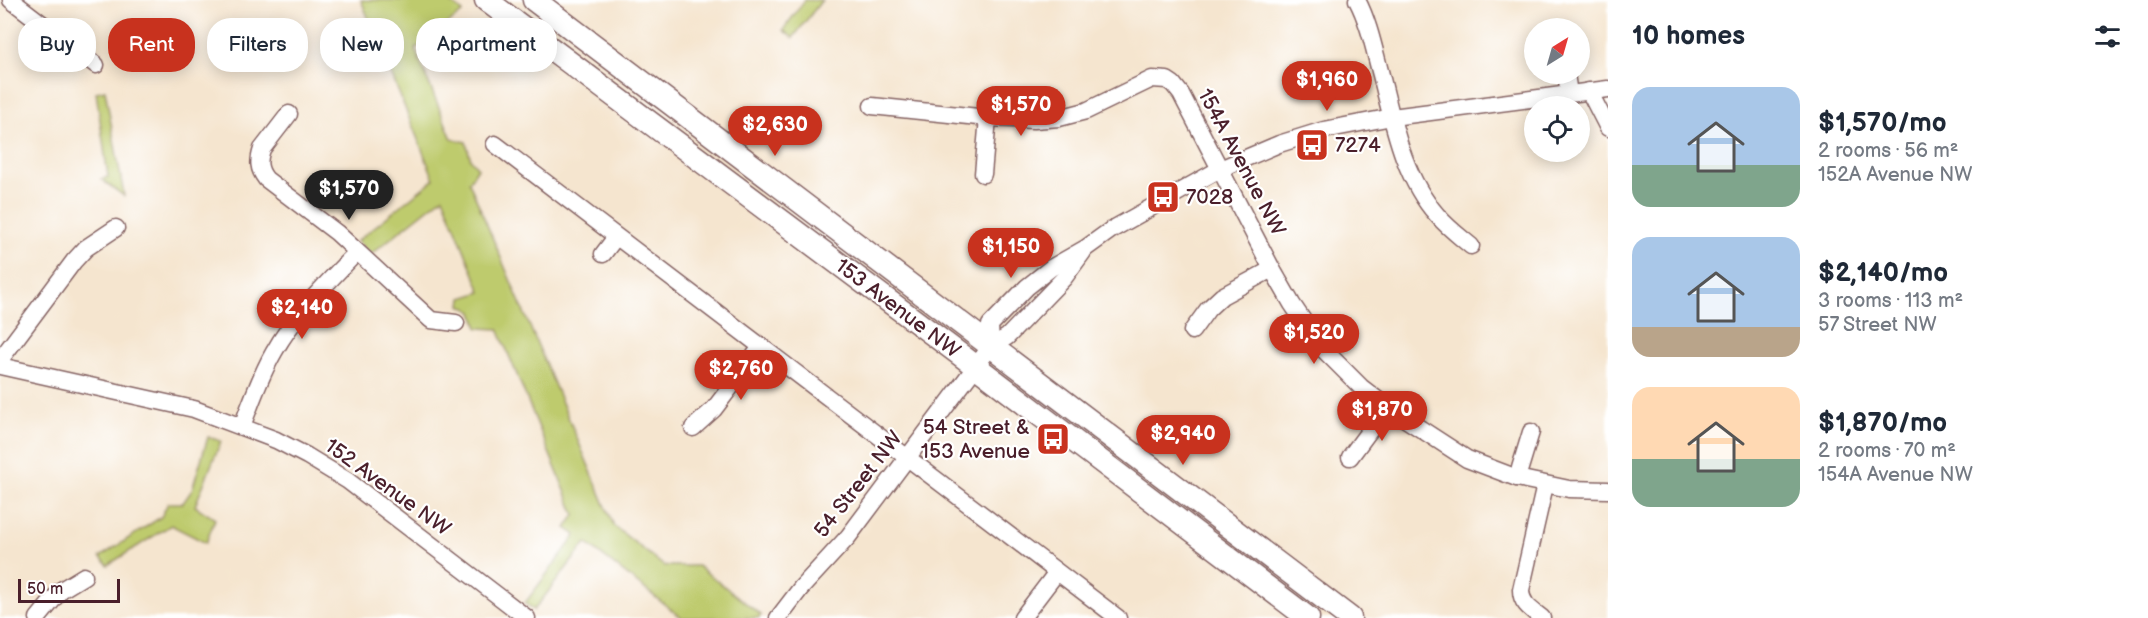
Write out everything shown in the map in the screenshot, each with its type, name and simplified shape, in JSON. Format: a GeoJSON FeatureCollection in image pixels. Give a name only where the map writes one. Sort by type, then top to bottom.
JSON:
{"type":"FeatureCollection","features":[{"type":"Feature","properties":{"kind":"main road","name":"153 Avenue NW"},"geometry":{"type":"LineString","coordinates":[[486,0],[1308,618]]}},
{"type":"Feature","properties":{"kind":"main road","name":"153 Avenue NW"},"geometry":{"type":"LineString","coordinates":[[534,0],[1350,618]]}},
{"type":"Feature","properties":{"kind":"street"},"geometry":{"type":"LineString","coordinates":[[11,0],[35,18]]}},
{"type":"Feature","properties":{"kind":"street"},"geometry":{"type":"LineString","coordinates":[[1357,0],[1371,35],[1400,148],[1420,193],[1437,216],[1471,246]]}},
{"type":"Feature","properties":{"kind":"street","name":"154A Avenue NW"},"geometry":{"type":"LineString","coordinates":[[988,118],[1034,120],[1059,118],[1098,106],[1143,82],[1152,79],[1167,80],[1181,94],[1292,304],[1321,347],[1361,387],[1387,407],[1467,459],[1517,478],[1545,485],[1569,489],[1608,490]]}},
{"type":"Feature","properties":{"kind":"street"},"geometry":{"type":"LineString","coordinates":[[1568,84],[1569,94]]}},
{"type":"Feature","properties":{"kind":"street","name":"54 Street NW"},"geometry":{"type":"LineString","coordinates":[[778,618],[801,588],[848,537],[976,367],[991,346],[990,325],[1008,305],[1050,268],[1086,248],[1111,230],[1220,169],[1302,136],[1392,117],[1608,89]]}},
{"type":"Feature","properties":{"kind":"street"},"geometry":{"type":"LineString","coordinates":[[1589,91],[1608,128]]}},
{"type":"Feature","properties":{"kind":"street"},"geometry":{"type":"LineString","coordinates":[[872,106],[988,118],[983,174]]}},
{"type":"Feature","properties":{"kind":"street"},"geometry":{"type":"LineString","coordinates":[[289,114],[262,149],[259,161],[261,173],[272,184],[337,233],[431,320],[456,324]]}},
{"type":"Feature","properties":{"kind":"street"},"geometry":{"type":"LineString","coordinates":[[495,144],[1118,618]]}},
{"type":"Feature","properties":{"kind":"street"},"geometry":{"type":"LineString","coordinates":[[0,360],[74,261],[86,248],[116,228]]}},
{"type":"Feature","properties":{"kind":"street"},"geometry":{"type":"LineString","coordinates":[[603,254],[616,237]]}},
{"type":"Feature","properties":{"kind":"street"},"geometry":{"type":"LineString","coordinates":[[242,426],[265,369],[283,337],[303,309],[357,252]]}},
{"type":"Feature","properties":{"kind":"street","name":"154A Avenue NW"},"geometry":{"type":"LineString","coordinates":[[1192,332],[1208,309],[1222,296],[1272,269]]}},
{"type":"Feature","properties":{"kind":"street"},"geometry":{"type":"LineString","coordinates":[[693,428],[714,409],[761,347]]}},
{"type":"Feature","properties":{"kind":"street","name":"152 Avenue NW"},"geometry":{"type":"LineString","coordinates":[[0,366],[170,402],[242,426],[307,456],[348,482],[527,618]]}},
{"type":"Feature","properties":{"kind":"street"},"geometry":{"type":"LineString","coordinates":[[1350,457],[1387,407]]}},
{"type":"Feature","properties":{"kind":"street"},"geometry":{"type":"LineString","coordinates":[[1517,478],[1531,432]]}},
{"type":"Feature","properties":{"kind":"street"},"geometry":{"type":"LineString","coordinates":[[1542,618],[1525,604],[1521,595],[1545,485]]}},
{"type":"Feature","properties":{"kind":"street"},"geometry":{"type":"LineString","coordinates":[[1022,618],[1057,572]]}},
{"type":"Feature","properties":{"kind":"street"},"geometry":{"type":"LineString","coordinates":[[38,618],[61,590],[69,583],[84,576]]}},
{"type":"Feature","properties":{"kind":"green space"},"geometry":{"type":"Polygon","coordinates":[[[361,0],[447,0],[463,12],[455,18],[416,18],[416,72],[424,72],[452,139],[466,142],[471,160],[478,168],[469,182],[614,526],[664,566],[698,566],[761,615],[759,618],[682,618],[586,543],[534,610],[525,603],[576,535],[566,528],[575,515],[498,329],[478,328],[473,312],[461,305],[462,298],[481,292],[443,197],[371,254],[357,241],[434,179],[390,72],[404,72],[404,18],[368,18],[361,0]]]}},
{"type":"Feature","properties":{"kind":"green space"},"geometry":{"type":"Polygon","coordinates":[[[805,0],[822,0],[793,38],[783,30],[805,0]]]}},
{"type":"Feature","properties":{"kind":"green space"},"geometry":{"type":"Polygon","coordinates":[[[105,90],[124,196],[101,179],[108,177],[96,92],[105,90]]]}},
{"type":"Feature","properties":{"kind":"green space"},"geometry":{"type":"Polygon","coordinates":[[[208,437],[221,441],[195,506],[215,519],[206,543],[171,525],[108,565],[100,557],[161,517],[168,503],[183,503],[192,490],[208,437]]]}},
{"type":"Feature","properties":{"kind":"place","name":"7274"},"geometry":{"type":"Point","coordinates":[1312,145]}},
{"type":"Feature","properties":{"kind":"place","name":"7028"},"geometry":{"type":"Point","coordinates":[1163,197]}},
{"type":"Feature","properties":{"kind":"place","name":"54 Street & 153 Avenue"},"geometry":{"type":"Point","coordinates":[1053,439]}}]}
